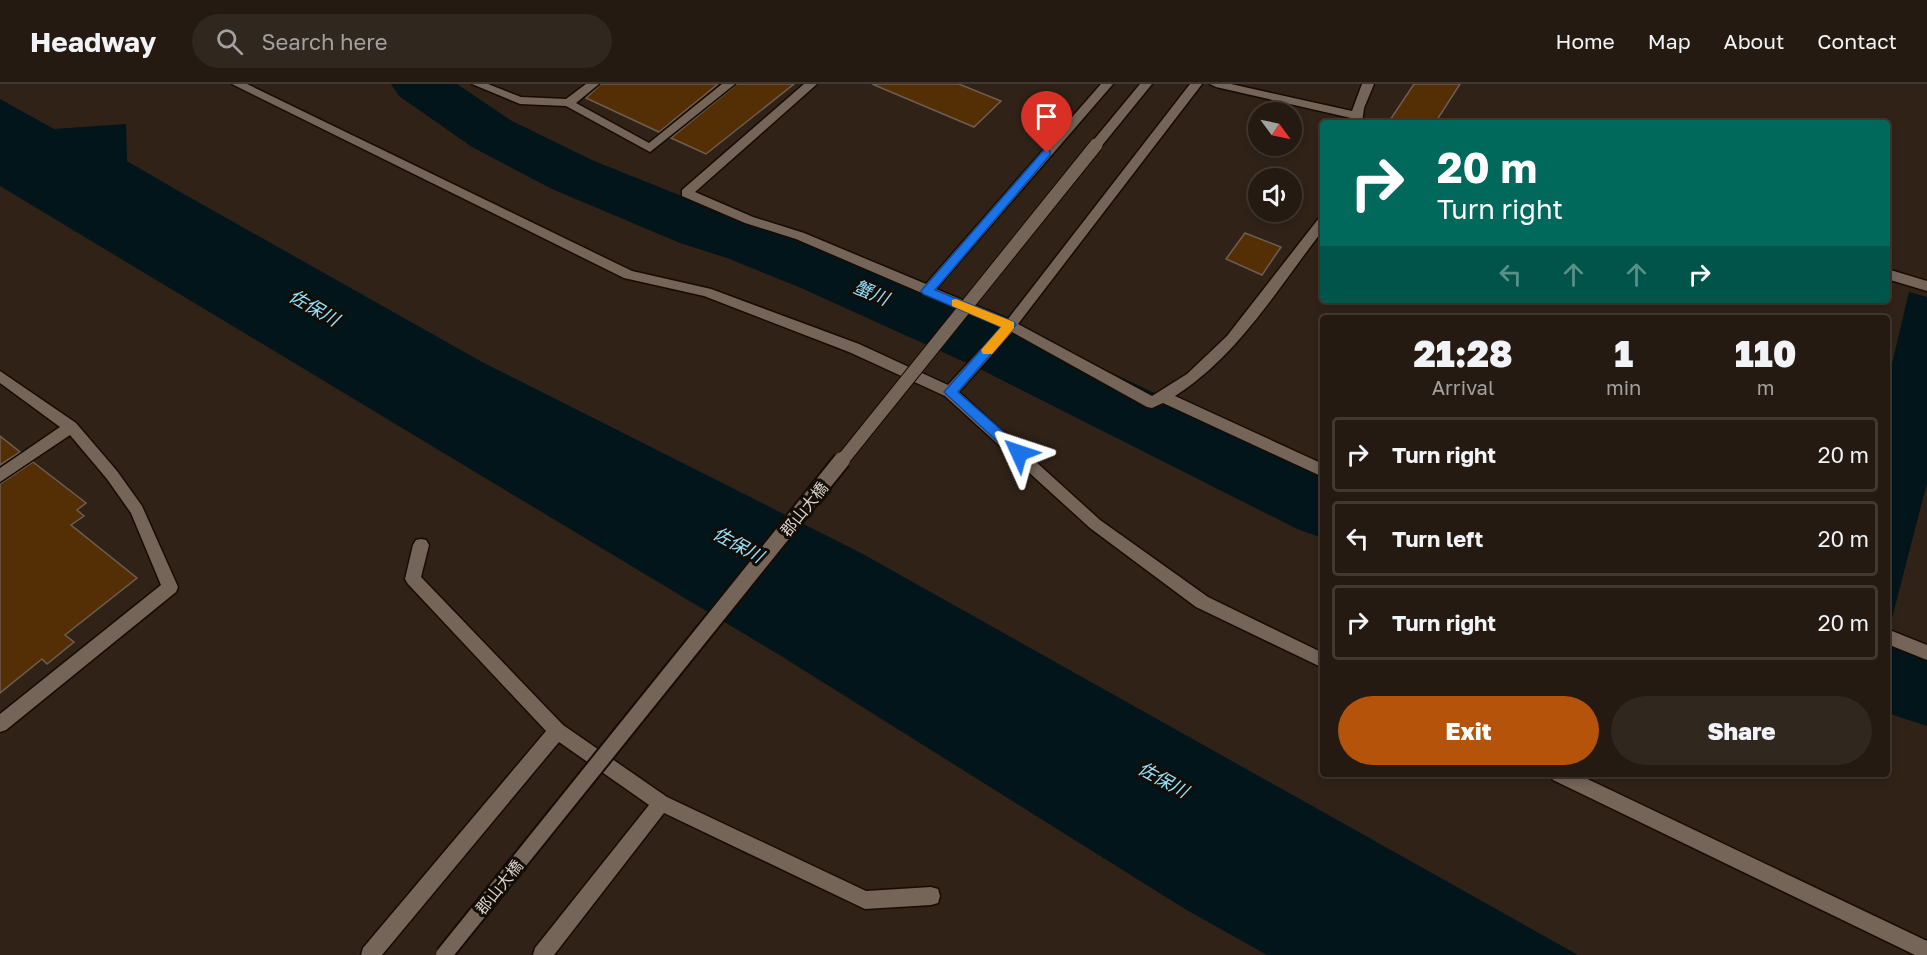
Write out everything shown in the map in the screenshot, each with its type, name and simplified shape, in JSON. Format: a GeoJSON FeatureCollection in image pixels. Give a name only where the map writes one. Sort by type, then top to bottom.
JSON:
{"type":"FeatureCollection","features":[{"type":"Feature","properties":{"kind":"street"},"geometry":{"type":"LineString","coordinates":[[238,84],[629,274],[706,292],[854,348],[950,392],[1095,524],[1202,602],[1320,659]]}},
{"type":"Feature","properties":{"kind":"street"},"geometry":{"type":"LineString","coordinates":[[478,84],[520,100],[568,103],[650,148],[729,84]]}},
{"type":"Feature","properties":{"kind":"street"},"geometry":{"type":"LineString","coordinates":[[568,103],[593,84]]}},
{"type":"Feature","properties":{"kind":"street"},"geometry":{"type":"LineString","coordinates":[[811,84],[686,193],[749,220],[800,236],[1010,325],[1152,402],[1192,378],[1232,340],[1320,225]]}},
{"type":"Feature","properties":{"kind":"street"},"geometry":{"type":"LineString","coordinates":[[927,291],[1107,84]]}},
{"type":"Feature","properties":{"kind":"street","name":"郡山大橋"},"geometry":{"type":"LineString","coordinates":[[444,955],[1146,84]]}},
{"type":"Feature","properties":{"kind":"street"},"geometry":{"type":"LineString","coordinates":[[950,392],[1010,325],[1196,84]]}},
{"type":"Feature","properties":{"kind":"street"},"geometry":{"type":"LineString","coordinates":[[1216,84],[1356,120],[1358,108],[1368,84]]}},
{"type":"Feature","properties":{"kind":"street"},"geometry":{"type":"LineString","coordinates":[[1890,275],[1927,286]]}},
{"type":"Feature","properties":{"kind":"street"},"geometry":{"type":"LineString","coordinates":[[0,376],[70,427],[112,475],[137,510],[170,587],[0,724]]}},
{"type":"Feature","properties":{"kind":"street"},"geometry":{"type":"LineString","coordinates":[[1162,396],[1320,470]]}},
{"type":"Feature","properties":{"kind":"street"},"geometry":{"type":"LineString","coordinates":[[0,476],[70,427]]}},
{"type":"Feature","properties":{"kind":"street"},"geometry":{"type":"LineString","coordinates":[[421,545],[413,579],[557,731],[661,803],[865,900],[930,896]]}},
{"type":"Feature","properties":{"kind":"street"},"geometry":{"type":"LineString","coordinates":[[1890,637],[1927,653]]}},
{"type":"Feature","properties":{"kind":"street"},"geometry":{"type":"LineString","coordinates":[[370,955],[557,731]]}},
{"type":"Feature","properties":{"kind":"street"},"geometry":{"type":"LineString","coordinates":[[1565,777],[1927,951]]}},
{"type":"Feature","properties":{"kind":"street"},"geometry":{"type":"LineString","coordinates":[[542,955],[661,803]]}},
{"type":"Feature","properties":{"kind":"water","name":"佐保川"},"geometry":{"type":"Polygon","coordinates":[[[0,99],[54,129],[126,124],[127,161],[175,189],[482,362],[861,553],[1578,955],[1267,955],[1185,909],[781,656],[0,186],[0,99]]]}},
{"type":"Feature","properties":{"kind":"water"},"geometry":{"type":"Polygon","coordinates":[[[1909,292],[1927,297],[1927,483],[1892,618],[1890,617],[1890,372],[1909,292]]]}},
{"type":"Feature","properties":{"kind":"building"},"geometry":{"type":"Polygon","coordinates":[[[601,84],[718,84],[659,132],[586,98],[601,84]]]}},
{"type":"Feature","properties":{"kind":"building"},"geometry":{"type":"Polygon","coordinates":[[[737,84],[794,84],[706,154],[671,138],[737,84]]]}},
{"type":"Feature","properties":{"kind":"building"},"geometry":{"type":"Polygon","coordinates":[[[872,84],[959,84],[1001,101],[974,127],[872,84]]]}},
{"type":"Feature","properties":{"kind":"building"},"geometry":{"type":"Polygon","coordinates":[[[1414,84],[1460,84],[1437,120],[1390,120],[1414,84]]]}},
{"type":"Feature","properties":{"kind":"building"},"geometry":{"type":"Polygon","coordinates":[[[1245,233],[1281,247],[1262,275],[1226,259],[1245,233]]]}},
{"type":"Feature","properties":{"kind":"building"},"geometry":{"type":"Polygon","coordinates":[[[0,436],[20,452],[0,465],[0,436]]]}},
{"type":"Feature","properties":{"kind":"building"},"geometry":{"type":"Polygon","coordinates":[[[33,462],[86,503],[77,510],[84,516],[71,525],[137,578],[65,635],[74,642],[47,664],[42,659],[0,693],[0,484],[33,462]]]}},
{"type":"Feature","properties":{"kind":"waterway","name":"蟹川"},"geometry":{"type":"LineString","coordinates":[[419,84],[492,134],[573,175],[702,228],[749,243],[824,272],[1004,351],[1320,506]]}},
{"type":"Feature","properties":{"kind":"waterway","name":"蟹川"},"geometry":{"type":"LineString","coordinates":[[1890,676],[1927,688]]}},
{"type":"Feature","properties":{"kind":"slow traffic"},"geometry":{"type":"LineString","coordinates":[[956,303],[1010,325],[988,350]]}},
{"type":"Feature","properties":{"kind":"route"},"geometry":{"type":"LineString","coordinates":[[1019,453],[950,392],[1010,325],[927,291],[1047,153]]}}]}
